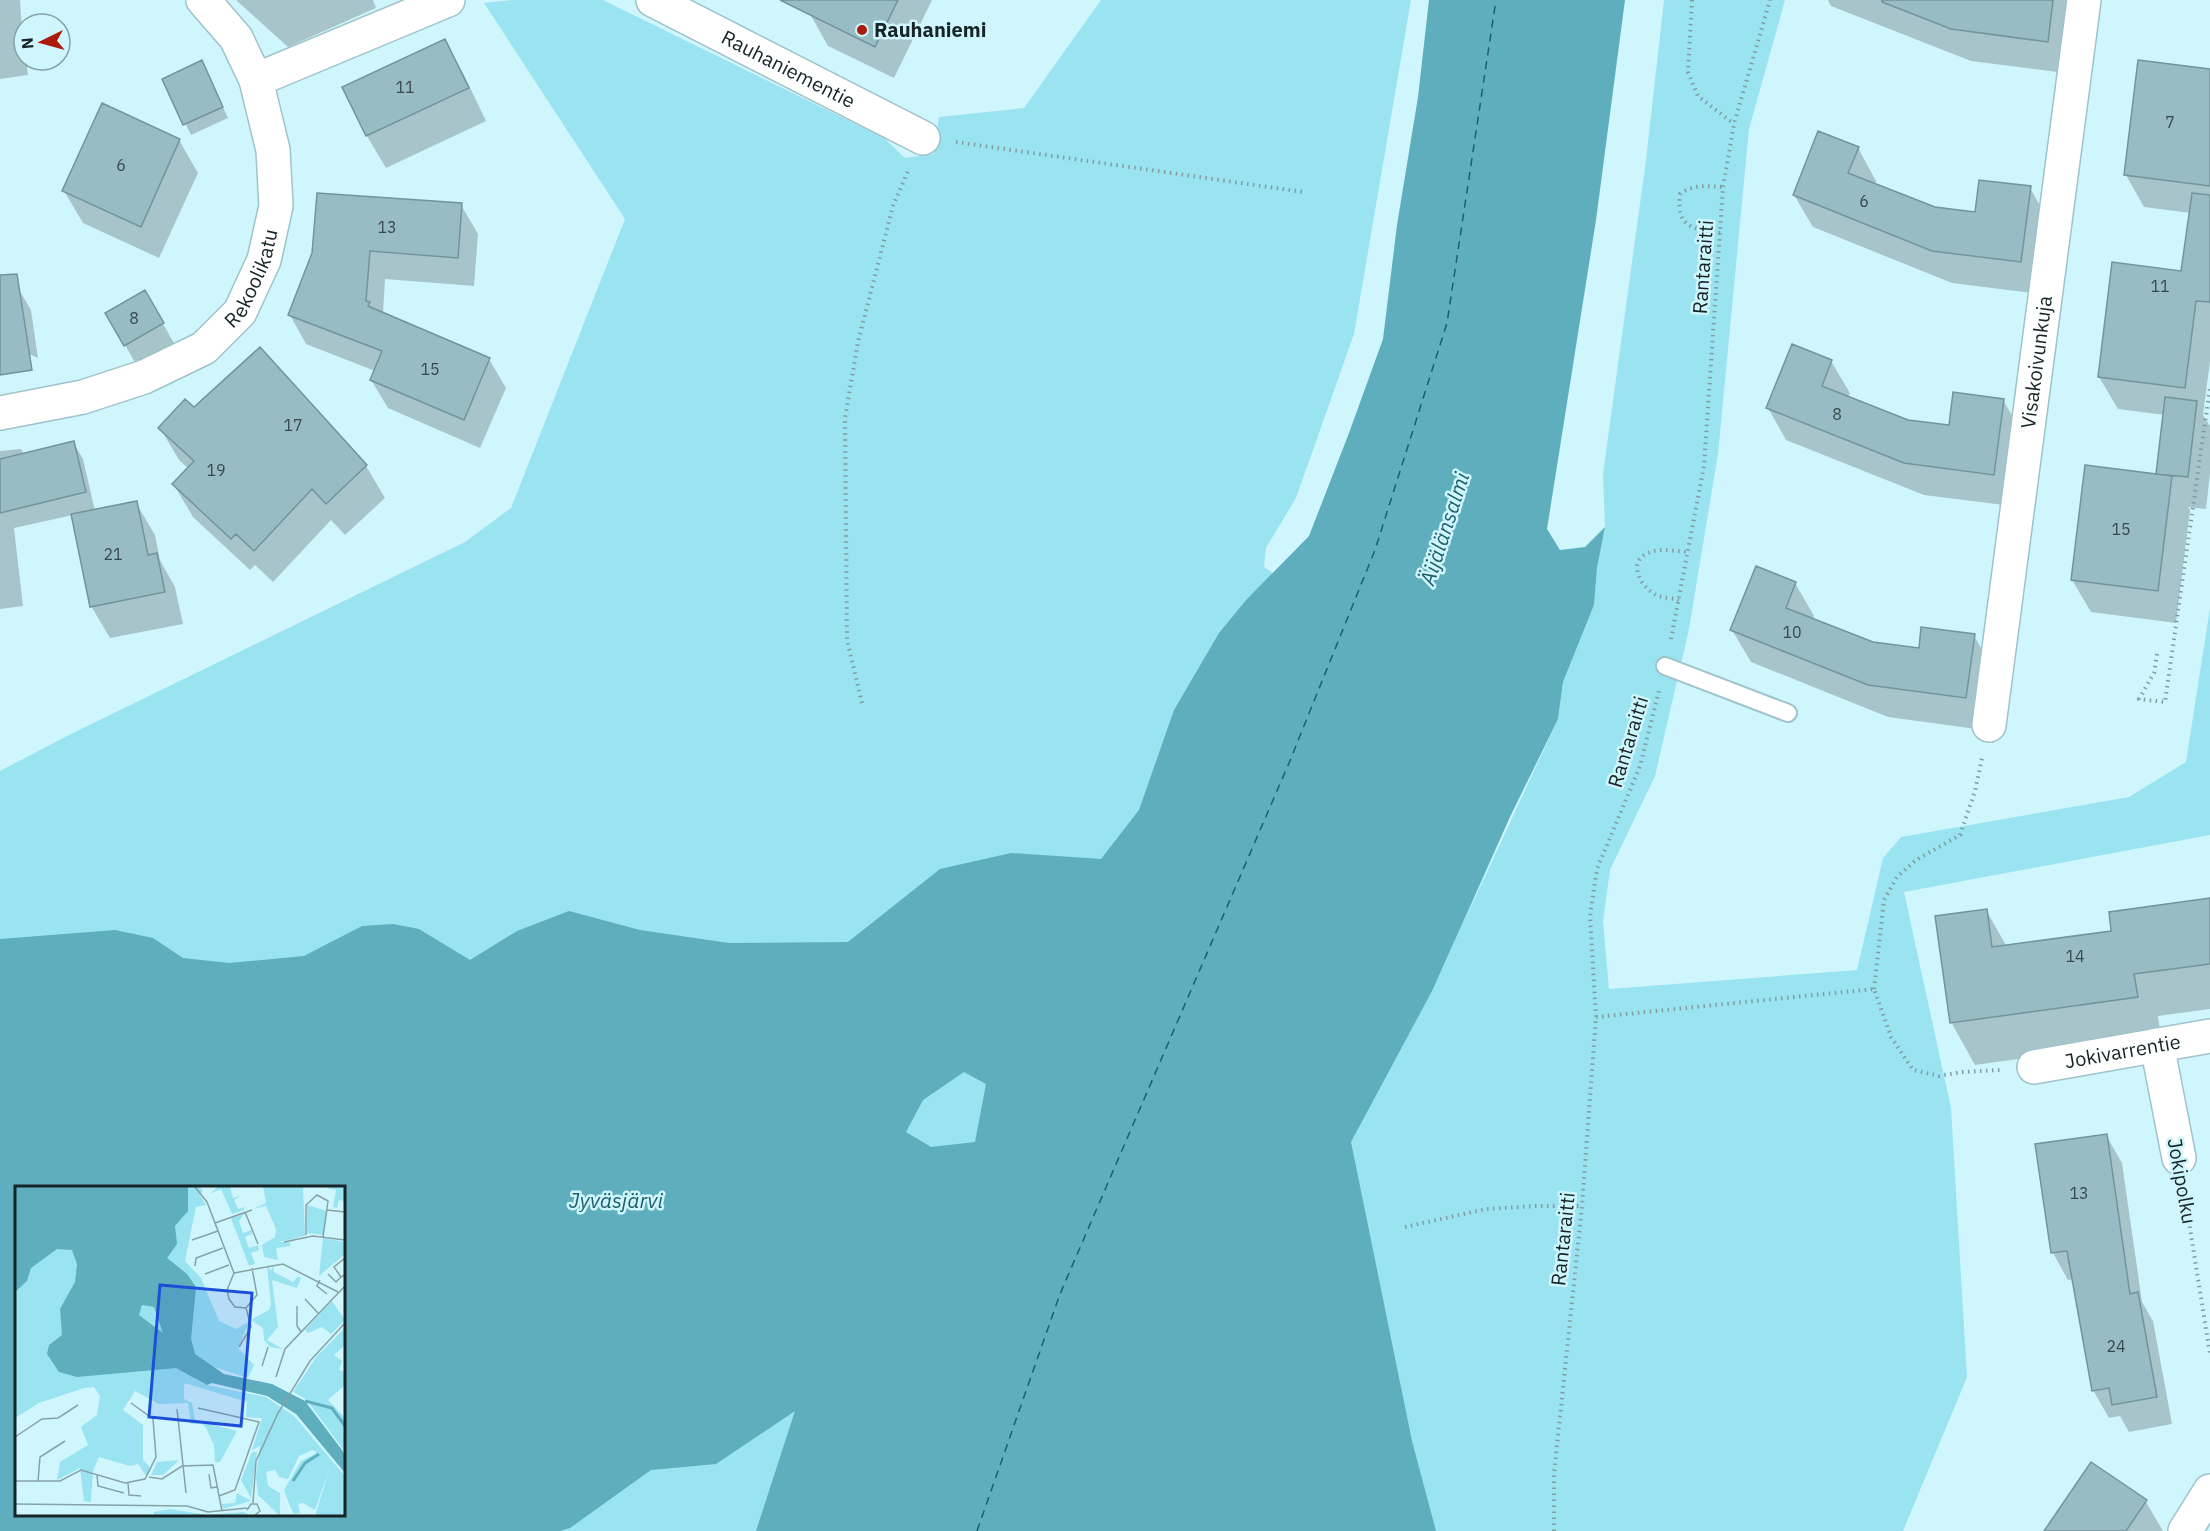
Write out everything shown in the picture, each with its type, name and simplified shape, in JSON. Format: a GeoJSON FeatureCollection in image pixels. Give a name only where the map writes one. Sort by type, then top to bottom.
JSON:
{"type":"FeatureCollection","features":[{"type":"Feature","properties":{"kind":"street","name":"Rekoolikatu"},"geometry":{"type":"LineString","coordinates":[[0,413],[84,397],[144,377],[204,348],[240,312],[264,260],[276,206],[273,150],[256,80],[236,38],[203,0]]}},
{"type":"Feature","properties":{"kind":"street"},"geometry":{"type":"LineString","coordinates":[[256,80],[448,0]]}},
{"type":"Feature","properties":{"kind":"street","name":"Rauhaniementie"},"geometry":{"type":"LineString","coordinates":[[653,0],[923,138]]}},
{"type":"Feature","properties":{"kind":"street","name":"Visakoivunkuja"},"geometry":{"type":"LineString","coordinates":[[1989,725],[2084,0]]}},
{"type":"Feature","properties":{"kind":"street","name":"Jokivarrentie"},"geometry":{"type":"LineString","coordinates":[[2034,1067],[2210,1036]]}},
{"type":"Feature","properties":{"kind":"street","name":"Jokipolku"},"geometry":{"type":"LineString","coordinates":[[2157,1045],[2179,1158]]}},
{"type":"Feature","properties":{"kind":"street"},"geometry":{"type":"LineString","coordinates":[[2185,1531],[2210,1491]]}},
{"type":"Feature","properties":{"kind":"lane"},"geometry":{"type":"LineString","coordinates":[[1665,666],[1788,713]]}},
{"type":"Feature","properties":{"kind":"path"},"geometry":{"type":"LineString","coordinates":[[1692,0],[1688,72],[1698,96],[1734,124]]}},
{"type":"Feature","properties":{"kind":"path","name":"Rantaraitti"},"geometry":{"type":"LineString","coordinates":[[1554,1531],[1554,1474],[1582,1206],[1596,1017],[1590,916],[1597,869],[1640,766],[1665,666],[1678,600],[1704,466],[1723,187],[1734,124],[1770,0]]}},
{"type":"Feature","properties":{"kind":"path"},"geometry":{"type":"LineString","coordinates":[[862,703],[848,640],[845,418],[858,342],[893,206],[923,138],[1302,192]]}},
{"type":"Feature","properties":{"kind":"path"},"geometry":{"type":"LineString","coordinates":[[1720,233],[1697,230],[1686,224],[1680,214],[1679,204],[1680,194],[1689,188],[1723,187]]}},
{"type":"Feature","properties":{"kind":"path"},"geometry":{"type":"LineString","coordinates":[[2157,654],[2154,672],[2139,699],[2165,702],[2210,388]]}},
{"type":"Feature","properties":{"kind":"path"},"geometry":{"type":"LineString","coordinates":[[1678,600],[1656,595],[1644,585],[1638,575],[1638,560],[1657,550],[1687,552]]}},
{"type":"Feature","properties":{"kind":"path"},"geometry":{"type":"LineString","coordinates":[[1989,725],[1975,791],[1960,835],[1916,860],[1897,877],[1884,900],[1874,989],[1891,1037],[1913,1070],[1939,1076],[1962,1072],[2034,1067]]}},
{"type":"Feature","properties":{"kind":"path"},"geometry":{"type":"LineString","coordinates":[[1596,1017],[1874,989]]}},
{"type":"Feature","properties":{"kind":"path","name":"Jokipolku"},"geometry":{"type":"LineString","coordinates":[[2179,1158],[2210,1354]]}},
{"type":"Feature","properties":{"kind":"path"},"geometry":{"type":"LineString","coordinates":[[1405,1227],[1486,1209],[1582,1206]]}},
{"type":"Feature","properties":{"kind":"shaded area"},"geometry":{"type":"Polygon","coordinates":[[[512,0],[603,0],[884,138],[905,158],[934,154],[939,117],[1024,108],[1101,0],[1411,0],[1354,334],[1296,498],[1266,548],[1264,567],[1273,573],[1247,599],[847,1531],[252,1531],[333,1516],[345,1516],[424,1069],[0,1111],[0,771],[71,734],[465,542],[511,508],[625,219],[484,3],[512,0]]]}},
{"type":"Feature","properties":{"kind":"shaded area"},"geometry":{"type":"Polygon","coordinates":[[[1664,0],[1785,0],[1749,129],[1718,454],[1689,629],[1655,776],[1610,870],[1603,921],[1609,989],[1857,970],[1883,858],[1901,837],[2129,797],[2186,762],[2210,608],[2210,835],[1904,892],[1951,1108],[1967,1377],[1903,1531],[1213,1531],[1401,1388],[1386,1314],[1200,1297],[1509,819],[1463,924],[1558,719],[1563,682],[1594,605],[1597,568],[1605,527],[1603,474],[1646,160],[1664,0]]]}},
{"type":"Feature","properties":{"kind":"water","name":"Jyväsjärvi"},"geometry":{"type":"Polygon","coordinates":[[[1429,0],[1625,0],[1596,220],[1547,529],[1560,550],[1585,547],[1605,527],[1597,568],[1594,605],[1563,682],[1558,719],[1509,819],[1432,991],[1351,1142],[1412,1441],[1436,1531],[756,1531],[795,1411],[716,1464],[651,1470],[570,1528],[560,1531],[0,1531],[0,939],[115,930],[153,938],[183,958],[229,963],[304,956],[362,926],[393,924],[419,929],[470,960],[517,931],[569,911],[640,930],[729,943],[848,942],[940,869],[1011,853],[1101,859],[1139,810],[1174,710],[1219,633],[1247,599],[1309,536],[1383,339],[1397,225],[1418,97],[1429,0]],[[964,1072],[923,1100],[906,1132],[931,1147],[975,1142],[986,1084],[964,1072]]]}},
{"type":"Feature","properties":{"kind":"building","name":"Rauhaniemi"},"geometry":{"type":"Polygon","coordinates":[[[780,0],[898,0],[875,47],[780,0]]]}},
{"type":"Feature","properties":{"kind":"building"},"geometry":{"type":"Polygon","coordinates":[[[1882,0],[2053,0],[2048,42],[1951,29],[1882,2],[1882,0]]]}},
{"type":"Feature","properties":{"kind":"building"},"geometry":{"type":"Polygon","coordinates":[[[445,39],[469,88],[366,136],[342,87],[445,39]]]}},
{"type":"Feature","properties":{"kind":"building"},"geometry":{"type":"Polygon","coordinates":[[[202,60],[223,107],[183,125],[162,79],[202,60]]]}},
{"type":"Feature","properties":{"kind":"building"},"geometry":{"type":"Polygon","coordinates":[[[2138,60],[2210,69],[2210,186],[2124,175],[2138,60]]]}},
{"type":"Feature","properties":{"kind":"building"},"geometry":{"type":"Polygon","coordinates":[[[102,103],[180,139],[141,227],[62,191],[102,103]]]}},
{"type":"Feature","properties":{"kind":"building"},"geometry":{"type":"Polygon","coordinates":[[[1818,131],[1859,147],[1848,173],[1935,207],[1975,212],[1979,180],[2031,186],[2021,262],[1932,251],[1793,195],[1818,131]]]}},
{"type":"Feature","properties":{"kind":"building"},"geometry":{"type":"Polygon","coordinates":[[[317,193],[462,203],[458,258],[370,251],[366,301],[370,302],[368,306],[490,358],[464,420],[370,380],[382,351],[288,315],[312,253],[317,193]]]}},
{"type":"Feature","properties":{"kind":"building"},"geometry":{"type":"Polygon","coordinates":[[[2192,193],[2210,195],[2210,302],[2196,301],[2185,388],[2098,377],[2112,262],[2181,271],[2192,193]]]}},
{"type":"Feature","properties":{"kind":"building"},"geometry":{"type":"Polygon","coordinates":[[[17,274],[32,370],[0,375],[0,275],[17,274]]]}},
{"type":"Feature","properties":{"kind":"building"},"geometry":{"type":"Polygon","coordinates":[[[145,290],[164,323],[124,346],[105,313],[145,290]]]}},
{"type":"Feature","properties":{"kind":"building"},"geometry":{"type":"Polygon","coordinates":[[[1792,344],[1832,360],[1822,386],[1908,420],[1949,425],[1953,392],[2004,399],[1994,475],[1904,463],[1766,408],[1792,344]]]}},
{"type":"Feature","properties":{"kind":"building"},"geometry":{"type":"Polygon","coordinates":[[[260,347],[367,465],[326,504],[312,489],[254,551],[236,534],[231,539],[172,484],[194,461],[158,428],[185,399],[194,407],[260,347]]]}},
{"type":"Feature","properties":{"kind":"building"},"geometry":{"type":"Polygon","coordinates":[[[2165,397],[2197,401],[2188,477],[2156,474],[2165,397]]]}},
{"type":"Feature","properties":{"kind":"building"},"geometry":{"type":"Polygon","coordinates":[[[74,441],[86,492],[0,513],[0,459],[74,441]]]}},
{"type":"Feature","properties":{"kind":"building"},"geometry":{"type":"Polygon","coordinates":[[[2085,465],[2172,476],[2158,591],[2071,580],[2085,465]]]}},
{"type":"Feature","properties":{"kind":"building"},"geometry":{"type":"Polygon","coordinates":[[[137,501],[148,555],[157,553],[165,592],[90,607],[71,514],[137,501]]]}},
{"type":"Feature","properties":{"kind":"building"},"geometry":{"type":"Polygon","coordinates":[[[1756,566],[1796,582],[1786,608],[1873,642],[1919,648],[1921,627],[1975,634],[1966,698],[1868,685],[1730,630],[1756,566]]]}},
{"type":"Feature","properties":{"kind":"building"},"geometry":{"type":"Polygon","coordinates":[[[2210,898],[2210,964],[2134,974],[2138,997],[1950,1023],[1935,916],[1987,909],[1992,947],[2111,931],[2109,912],[2210,898]]]}},
{"type":"Feature","properties":{"kind":"building"},"geometry":{"type":"Polygon","coordinates":[[[2107,1134],[2130,1294],[2138,1292],[2157,1397],[2112,1405],[2109,1388],[2092,1391],[2067,1251],[2051,1253],[2035,1144],[2107,1134]]]}},
{"type":"Feature","properties":{"kind":"building"},"geometry":{"type":"Polygon","coordinates":[[[2091,1462],[2147,1500],[2126,1531],[2044,1531],[2091,1462]]]}},
{"type":"Feature","properties":{"kind":"ferry route"},"geometry":{"type":"LineString","coordinates":[[977,1531],[1060,1294],[1289,763],[1375,550],[1447,323],[1496,0]]}},
{"type":"Feature","properties":{"kind":"place","name":"Rauhaniemi"},"geometry":{"type":"Point","coordinates":[862,30]}},
{"type":"Feature","properties":{"kind":"water label","name":"Äijälänsalmi"},"geometry":{"type":"Point","coordinates":[1445,529]}}]}
